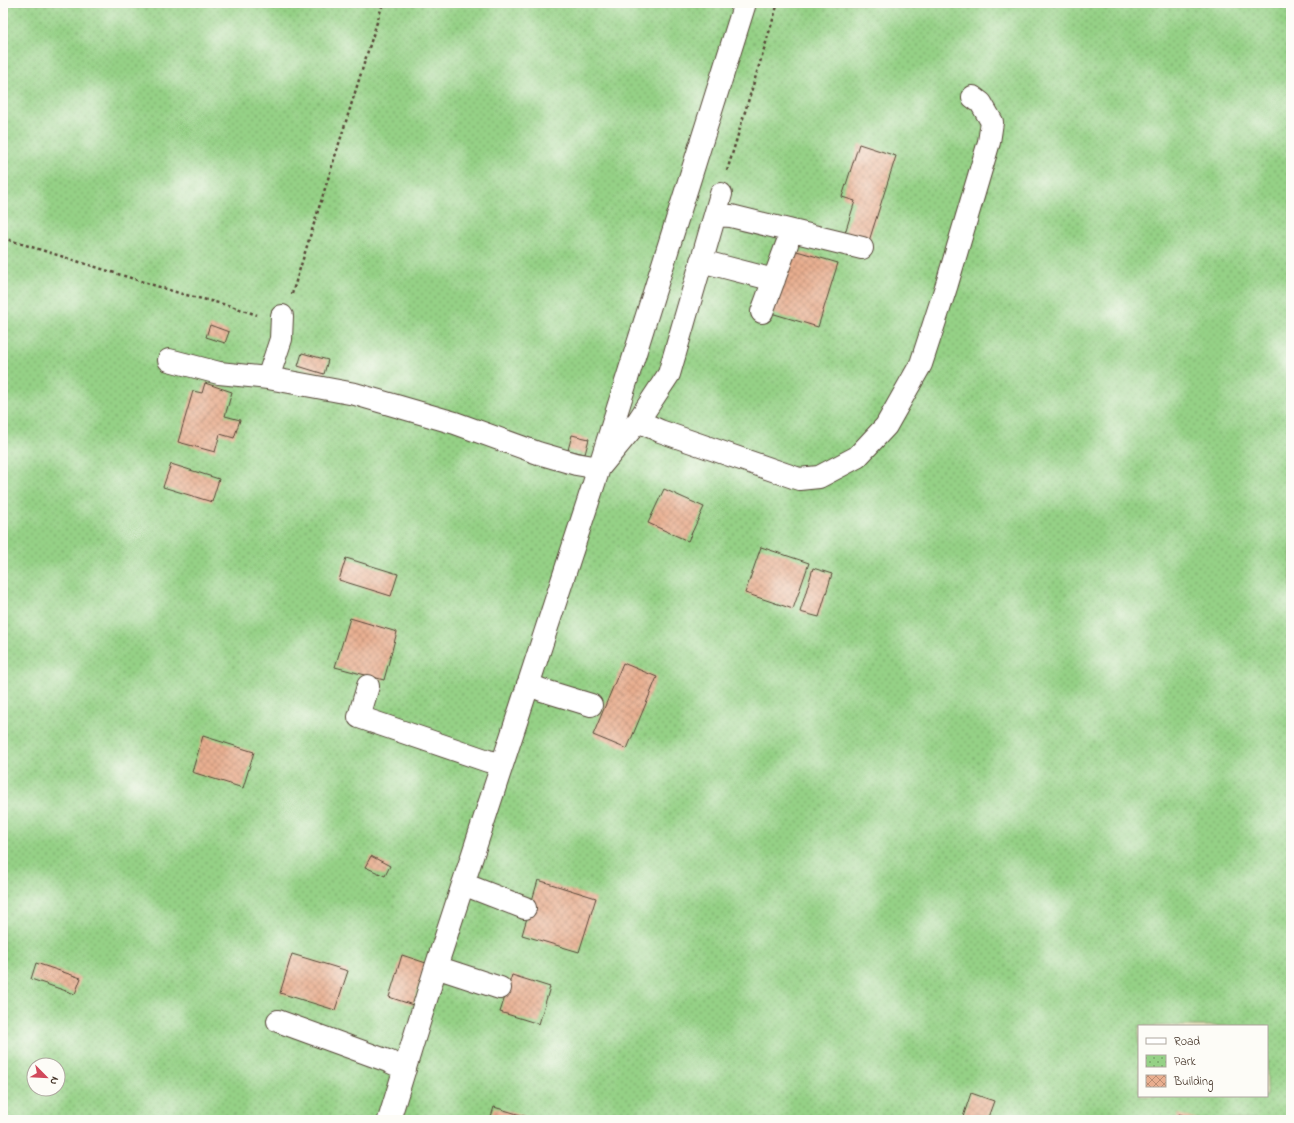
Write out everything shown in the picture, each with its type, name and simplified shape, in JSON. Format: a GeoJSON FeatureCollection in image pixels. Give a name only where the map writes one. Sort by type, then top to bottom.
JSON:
{"type":"FeatureCollection","features":[{"type":"Feature","properties":{"kind":"street"},"geometry":{"type":"LineString","coordinates":[[389,1120],[436,967],[599,468],[745,3]]}},
{"type":"Feature","properties":{"kind":"street"},"geometry":{"type":"LineString","coordinates":[[638,421],[660,431],[799,479],[818,477],[857,457],[886,426],[921,364],[947,284],[988,142],[992,122],[981,104],[974,97]]}},
{"type":"Feature","properties":{"kind":"street"},"geometry":{"type":"LineString","coordinates":[[599,468],[638,421],[669,374],[721,194]]}},
{"type":"Feature","properties":{"kind":"street"},"geometry":{"type":"LineString","coordinates":[[715,215],[731,216],[862,248]]}},
{"type":"Feature","properties":{"kind":"street"},"geometry":{"type":"LineString","coordinates":[[762,312],[787,244]]}},
{"type":"Feature","properties":{"kind":"street"},"geometry":{"type":"LineString","coordinates":[[701,261],[774,280]]}},
{"type":"Feature","properties":{"kind":"street"},"geometry":{"type":"LineString","coordinates":[[268,378],[281,339],[282,316]]}},
{"type":"Feature","properties":{"kind":"street"},"geometry":{"type":"LineString","coordinates":[[169,360],[218,373],[268,378],[355,394],[455,423],[538,453],[576,464],[599,468]]}},
{"type":"Feature","properties":{"kind":"street"},"geometry":{"type":"LineString","coordinates":[[528,684],[542,690],[591,705]]}},
{"type":"Feature","properties":{"kind":"street"},"geometry":{"type":"LineString","coordinates":[[368,686],[359,717],[481,759],[502,764]]}},
{"type":"Feature","properties":{"kind":"street"},"geometry":{"type":"LineString","coordinates":[[463,884],[525,908]]}},
{"type":"Feature","properties":{"kind":"street"},"geometry":{"type":"LineString","coordinates":[[436,967],[500,988]]}},
{"type":"Feature","properties":{"kind":"street"},"geometry":{"type":"LineString","coordinates":[[278,1021],[388,1061],[405,1069]]}},
{"type":"Feature","properties":{"kind":"path"},"geometry":{"type":"LineString","coordinates":[[3,238],[182,294],[231,306],[271,320],[282,316],[289,304],[383,3]]}},
{"type":"Feature","properties":{"kind":"path"},"geometry":{"type":"LineString","coordinates":[[721,194],[778,3]]}},
{"type":"Feature","properties":{"kind":"green space"},"geometry":{"type":"Polygon","coordinates":[[[3,3],[1291,3],[1291,1120],[3,1120],[3,3]]]}},
{"type":"Feature","properties":{"kind":"building"},"geometry":{"type":"Polygon","coordinates":[[[859,144],[896,156],[869,241],[845,233],[855,201],[842,197],[859,144]]]}},
{"type":"Feature","properties":{"kind":"building"},"geometry":{"type":"Polygon","coordinates":[[[790,249],[838,263],[818,327],[771,313],[790,249]]]}},
{"type":"Feature","properties":{"kind":"building"},"geometry":{"type":"Polygon","coordinates":[[[210,325],[229,332],[225,343],[206,337],[210,325]]]}},
{"type":"Feature","properties":{"kind":"building"},"geometry":{"type":"Polygon","coordinates":[[[302,353],[328,360],[324,374],[298,366],[302,353]]]}},
{"type":"Feature","properties":{"kind":"building"},"geometry":{"type":"Polygon","coordinates":[[[205,383],[232,392],[225,416],[240,420],[234,438],[220,434],[215,452],[178,442],[193,391],[202,393],[205,383]]]}},
{"type":"Feature","properties":{"kind":"building"},"geometry":{"type":"Polygon","coordinates":[[[572,435],[589,439],[585,454],[568,450],[572,435]]]}},
{"type":"Feature","properties":{"kind":"building"},"geometry":{"type":"Polygon","coordinates":[[[171,464],[219,479],[212,502],[163,487],[171,464]]]}},
{"type":"Feature","properties":{"kind":"building"},"geometry":{"type":"Polygon","coordinates":[[[664,489],[704,507],[688,541],[648,523],[664,489]]]}},
{"type":"Feature","properties":{"kind":"building"},"geometry":{"type":"Polygon","coordinates":[[[761,547],[809,563],[793,609],[745,593],[761,547]]]}},
{"type":"Feature","properties":{"kind":"building"},"geometry":{"type":"Polygon","coordinates":[[[346,558],[398,574],[391,596],[339,580],[346,558]]]}},
{"type":"Feature","properties":{"kind":"building"},"geometry":{"type":"Polygon","coordinates":[[[813,568],[832,574],[819,617],[800,612],[813,568]]]}},
{"type":"Feature","properties":{"kind":"building"},"geometry":{"type":"Polygon","coordinates":[[[350,618],[397,632],[384,680],[335,667],[350,618]]]}},
{"type":"Feature","properties":{"kind":"building"},"geometry":{"type":"Polygon","coordinates":[[[623,663],[657,677],[627,749],[593,735],[623,663]]]}},
{"type":"Feature","properties":{"kind":"building"},"geometry":{"type":"Polygon","coordinates":[[[203,736],[254,752],[243,788],[192,772],[203,736]]]}},
{"type":"Feature","properties":{"kind":"building"},"geometry":{"type":"Polygon","coordinates":[[[371,856],[390,866],[385,876],[365,867],[371,856]]]}},
{"type":"Feature","properties":{"kind":"building"},"geometry":{"type":"Polygon","coordinates":[[[538,880],[596,898],[579,952],[522,935],[538,880]]]}},
{"type":"Feature","properties":{"kind":"building"},"geometry":{"type":"Polygon","coordinates":[[[292,954],[348,971],[335,1010],[280,993],[292,954]]]}},
{"type":"Feature","properties":{"kind":"building"},"geometry":{"type":"Polygon","coordinates":[[[402,955],[426,963],[413,1005],[389,997],[402,955]]]}},
{"type":"Feature","properties":{"kind":"building"},"geometry":{"type":"Polygon","coordinates":[[[36,963],[81,978],[75,994],[31,979],[36,963]]]}},
{"type":"Feature","properties":{"kind":"building"},"geometry":{"type":"Polygon","coordinates":[[[512,975],[550,987],[539,1024],[500,1012],[512,975]]]}},
{"type":"Feature","properties":{"kind":"building"},"geometry":{"type":"Polygon","coordinates":[[[971,1093],[994,1101],[987,1120],[962,1120],[971,1093]]]}},
{"type":"Feature","properties":{"kind":"building"},"geometry":{"type":"Polygon","coordinates":[[[494,1107],[537,1120],[490,1120],[494,1107]]]}},
{"type":"Feature","properties":{"kind":"building"},"geometry":{"type":"Polygon","coordinates":[[[1179,1114],[1197,1120],[1177,1120],[1179,1114]]]}}]}
